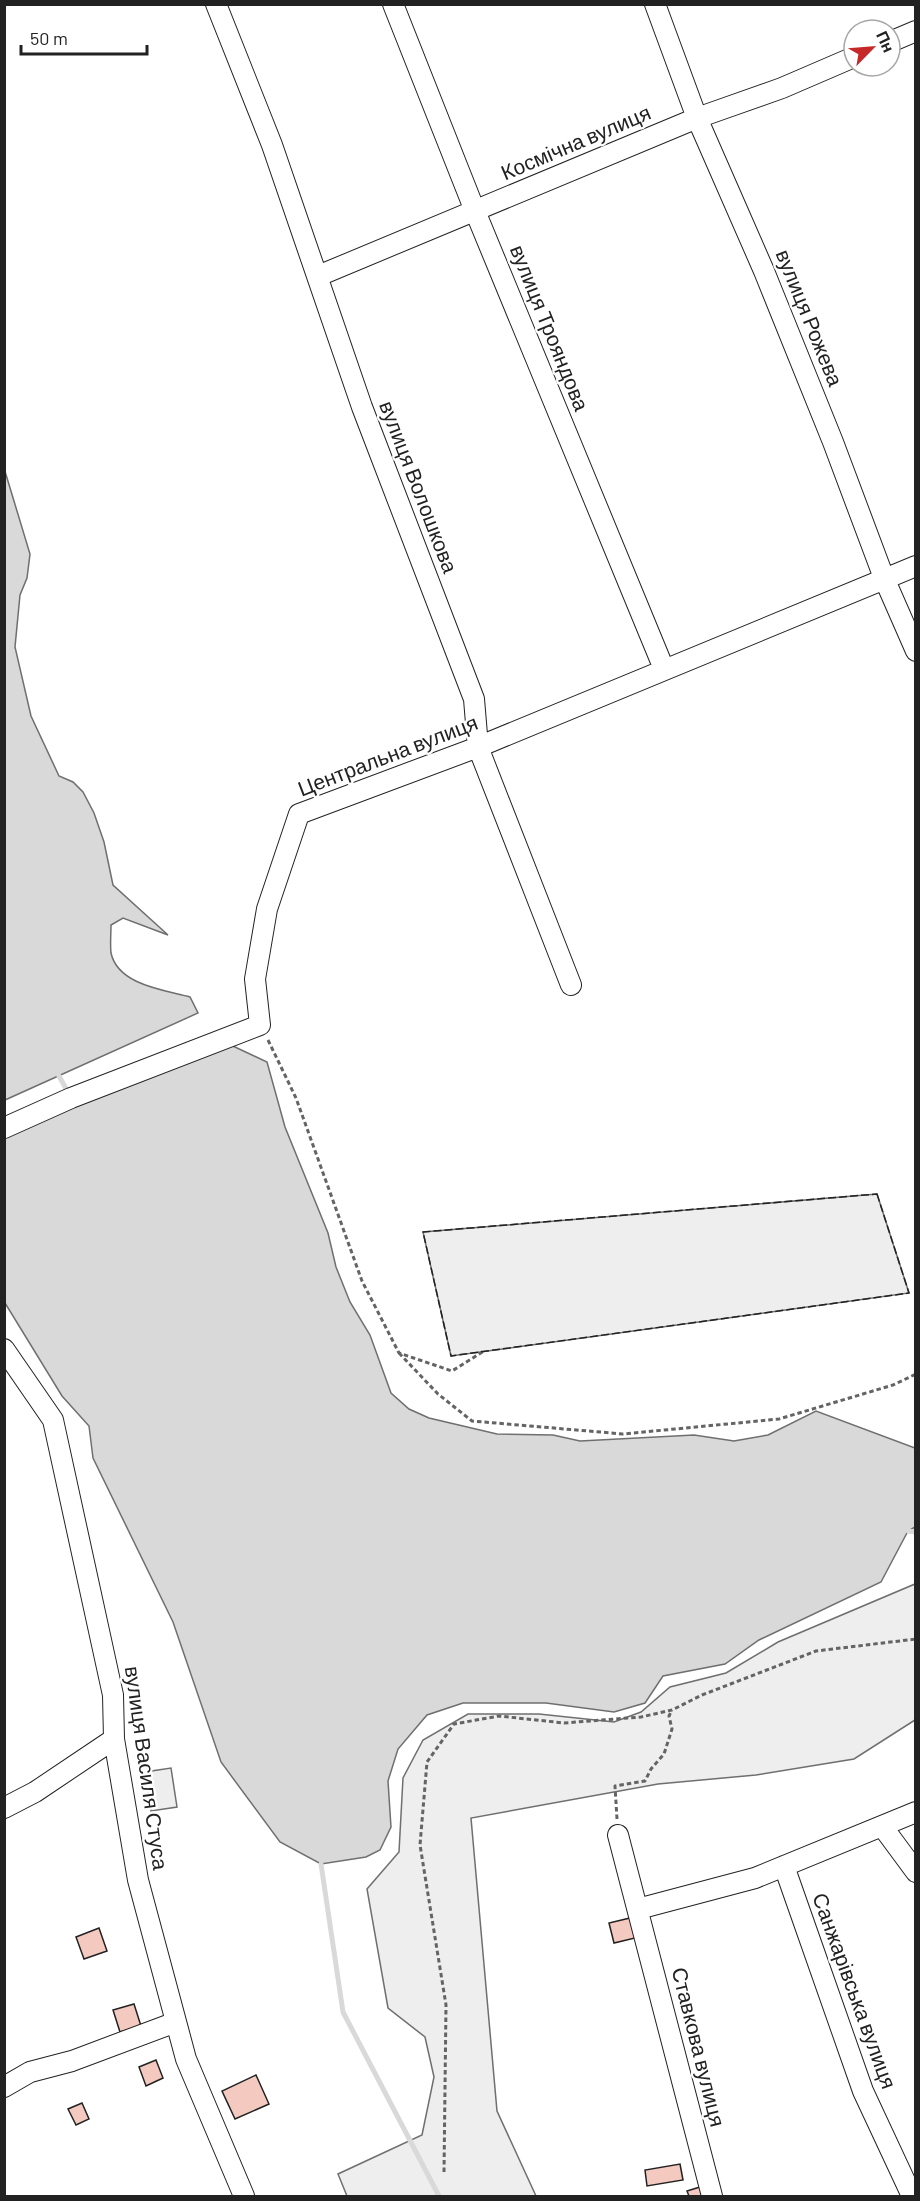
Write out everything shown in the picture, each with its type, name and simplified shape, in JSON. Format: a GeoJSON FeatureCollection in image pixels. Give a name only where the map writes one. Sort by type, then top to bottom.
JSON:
{"type":"FeatureCollection","features":[{"type":"Feature","properties":{"kind":"street","name":"вулиця Волошкова"},"geometry":{"type":"LineString","coordinates":[[216,4],[272,146],[362,407],[474,699],[478,747],[571,986]]}},
{"type":"Feature","properties":{"kind":"street","name":"вулиця Трояндова"},"geometry":{"type":"LineString","coordinates":[[393,4],[475,211],[664,669]]}},
{"type":"Feature","properties":{"kind":"street","name":"вулиця Рожева"},"geometry":{"type":"LineString","coordinates":[[655,4],[697,118],[764,271],[833,442],[884,578],[915,651]]}},
{"type":"Feature","properties":{"kind":"street","name":"Космічна вулиця"},"geometry":{"type":"LineString","coordinates":[[318,276],[697,118],[782,88],[842,62]]}},
{"type":"Feature","properties":{"kind":"street","name":"Центральна вулиця"},"geometry":{"type":"LineString","coordinates":[[260,1025],[255,980],[267,909],[299,814],[478,747],[915,566]]}},
{"type":"Feature","properties":{"kind":"street"},"geometry":{"type":"LineString","coordinates":[[4,1128],[71,1098],[260,1025]]}},
{"type":"Feature","properties":{"kind":"street","name":"вулиця Василя Стуса"},"geometry":{"type":"LineString","coordinates":[[4,1349],[53,1420],[113,1695],[114,1739],[138,1880],[186,2059],[244,2196]]}},
{"type":"Feature","properties":{"kind":"street"},"geometry":{"type":"LineString","coordinates":[[4,1808],[35,1792],[114,1739]]}},
{"type":"Feature","properties":{"kind":"street"},"geometry":{"type":"LineString","coordinates":[[638,1909],[755,1878],[915,1812]]}},
{"type":"Feature","properties":{"kind":"street"},"geometry":{"type":"LineString","coordinates":[[882,1826],[915,1872]]}},
{"type":"Feature","properties":{"kind":"street","name":"Ставкова вулиця"},"geometry":{"type":"LineString","coordinates":[[618,1835],[712,2196]]}},
{"type":"Feature","properties":{"kind":"street","name":"Санжарівська вулиця"},"geometry":{"type":"LineString","coordinates":[[783,1866],[863,2091],[912,2196]]}},
{"type":"Feature","properties":{"kind":"street"},"geometry":{"type":"LineString","coordinates":[[4,2087],[30,2072],[82,2057],[176,2022]]}},
{"type":"Feature","properties":{"kind":"path"},"geometry":{"type":"LineString","coordinates":[[260,1025],[296,1098],[362,1281],[399,1353],[438,1394],[472,1421],[623,1434],[779,1419],[893,1386],[915,1374]]}},
{"type":"Feature","properties":{"kind":"path"},"geometry":{"type":"LineString","coordinates":[[399,1353],[452,1371],[484,1350]]}},
{"type":"Feature","properties":{"kind":"path"},"geometry":{"type":"LineString","coordinates":[[444,2172],[446,2005],[420,1845],[426,1762],[454,1724],[499,1716],[564,1723],[641,1717],[672,1710],[702,1695],[816,1651],[915,1639]]}},
{"type":"Feature","properties":{"kind":"path"},"geometry":{"type":"LineString","coordinates":[[618,1835],[615,1786],[645,1781],[651,1769],[664,1754],[672,1730],[669,1716],[672,1710]]}},
{"type":"Feature","properties":{"kind":"shaded area"},"geometry":{"type":"Polygon","coordinates":[[[4,468],[30,554],[27,578],[20,595],[15,647],[31,716],[59,776],[73,782],[83,792],[94,813],[104,842],[113,885],[168,935],[123,918],[111,925],[111,953],[115,964],[132,979],[190,997],[198,1013],[5,1100],[4,468]]]}},
{"type":"Feature","properties":{"kind":"shaded area"},"geometry":{"type":"Polygon","coordinates":[[[220,1040],[267,1062],[285,1127],[328,1233],[336,1267],[350,1302],[370,1335],[391,1393],[409,1409],[429,1418],[497,1434],[553,1435],[580,1441],[694,1435],[734,1441],[768,1435],[816,1411],[915,1448],[915,1527],[908,1531],[881,1582],[759,1640],[725,1664],[663,1676],[645,1703],[614,1712],[546,1703],[463,1703],[427,1715],[398,1749],[388,1781],[391,1827],[380,1850],[366,1857],[321,1864],[280,1842],[221,1762],[173,1622],[93,1458],[89,1426],[62,1396],[5,1303],[5,1131],[220,1040]]]}},
{"type":"Feature","properties":{"kind":"shaded area"},"geometry":{"type":"Polygon","coordinates":[[[877,1194],[909,1293],[451,1356],[423,1232],[877,1194]]]}},
{"type":"Feature","properties":{"kind":"shaded area"},"geometry":{"type":"Polygon","coordinates":[[[915,1584],[915,1720],[854,1759],[756,1775],[658,1784],[471,1818],[497,2111],[536,2196],[347,2196],[338,2174],[422,2135],[434,2077],[425,2037],[388,2008],[367,1889],[399,1852],[403,1778],[423,1740],[468,1714],[539,1714],[614,1722],[641,1712],[670,1687],[726,1673],[778,1642],[915,1584]]]}},
{"type":"Feature","properties":{"kind":"shaded area"},"geometry":{"type":"Polygon","coordinates":[[[171,1768],[177,1807],[151,1811],[145,1772],[171,1768]]]}},
{"type":"Feature","properties":{"kind":"building"},"geometry":{"type":"Polygon","coordinates":[[[630,1918],[635,1938],[614,1943],[609,1923],[630,1918]]]}},
{"type":"Feature","properties":{"kind":"building"},"geometry":{"type":"Polygon","coordinates":[[[99,1928],[107,1951],[84,1959],[76,1937],[99,1928]]]}},
{"type":"Feature","properties":{"kind":"building"},"geometry":{"type":"Polygon","coordinates":[[[134,2004],[141,2026],[120,2032],[113,2010],[134,2004]]]}},
{"type":"Feature","properties":{"kind":"building"},"geometry":{"type":"Polygon","coordinates":[[[156,2060],[163,2078],[146,2086],[139,2067],[156,2060]]]}},
{"type":"Feature","properties":{"kind":"building"},"geometry":{"type":"Polygon","coordinates":[[[256,2075],[269,2104],[235,2119],[222,2091],[256,2075]]]}},
{"type":"Feature","properties":{"kind":"building"},"geometry":{"type":"Polygon","coordinates":[[[82,2103],[89,2119],[76,2125],[68,2109],[82,2103]]]}},
{"type":"Feature","properties":{"kind":"building"},"geometry":{"type":"Polygon","coordinates":[[[680,2164],[683,2180],[647,2186],[645,2170],[680,2164]]]}},
{"type":"Feature","properties":{"kind":"building"},"geometry":{"type":"Polygon","coordinates":[[[700,2187],[703,2196],[689,2196],[687,2191],[700,2187]]]}},
{"type":"Feature","properties":{"kind":"waterway"},"geometry":{"type":"LineString","coordinates":[[59,1076],[69,1094]]}},
{"type":"Feature","properties":{"kind":"waterway"},"geometry":{"type":"LineString","coordinates":[[908,1531],[916,1532]]}},
{"type":"Feature","properties":{"kind":"waterway"},"geometry":{"type":"LineString","coordinates":[[321,1864],[343,2012],[439,2196]]}},
{"type":"Feature","properties":{"kind":"fence"},"geometry":{"type":"LineString","coordinates":[[877,1194],[909,1293],[451,1356],[423,1232],[877,1194]]}}]}
